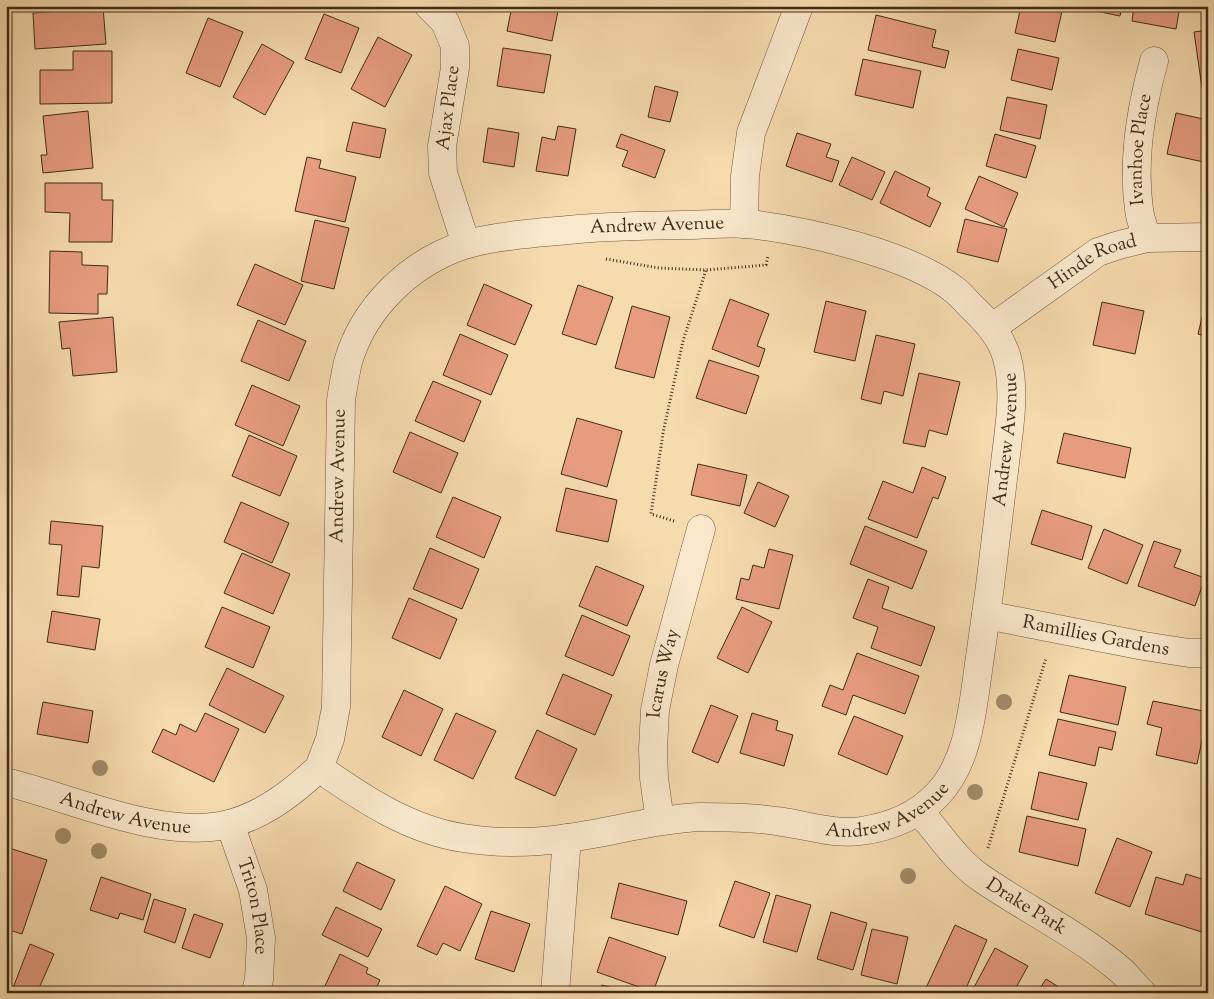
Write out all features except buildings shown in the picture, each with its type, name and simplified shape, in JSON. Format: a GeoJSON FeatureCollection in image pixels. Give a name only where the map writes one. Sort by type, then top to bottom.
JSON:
{"type":"FeatureCollection","features":[{"type":"Feature","properties":{"kind":"street","name":"Ajax Place"},"geometry":{"type":"LineString","coordinates":[[429,6],[445,22],[455,46],[456,68],[442,146],[444,173],[466,244]]}},
{"type":"Feature","properties":{"kind":"street"},"geometry":{"type":"LineString","coordinates":[[744,224],[745,176],[751,132],[799,6]]}},
{"type":"Feature","properties":{"kind":"street","name":"Ivanhoe Place"},"geometry":{"type":"LineString","coordinates":[[1147,238],[1139,210],[1138,151],[1145,94],[1154,61]]}},
{"type":"Feature","properties":{"kind":"street","name":"Andrew Avenue"},"geometry":{"type":"LineString","coordinates":[[6,782],[146,822],[208,828],[230,824],[268,808],[296,789],[319,768],[330,739],[336,707],[341,400],[349,359],[368,319],[389,293],[407,275],[426,261],[466,244],[571,230],[612,227],[744,224],[809,234],[902,262],[926,273],[953,289],[993,327],[1007,357],[1011,392],[1009,433],[974,700],[965,743],[953,772],[939,794],[919,811],[886,825],[854,832],[776,821],[696,817],[660,821],[567,838],[511,843],[460,838],[424,828],[384,810],[319,768]]}},
{"type":"Feature","properties":{"kind":"street","name":"Hinde Road"},"geometry":{"type":"LineString","coordinates":[[993,327],[1098,252],[1147,238],[1208,237]]}},
{"type":"Feature","properties":{"kind":"street","name":"Icarus Way"},"geometry":{"type":"LineString","coordinates":[[660,821],[654,778],[655,710],[664,665],[701,529]]}},
{"type":"Feature","properties":{"kind":"street","name":"Ramillies Gardens"},"geometry":{"type":"LineString","coordinates":[[986,615],[1144,646],[1189,653],[1208,653]]}},
{"type":"Feature","properties":{"kind":"street","name":"Drake Park"},"geometry":{"type":"LineString","coordinates":[[919,811],[935,828],[951,851],[979,877],[1082,941],[1119,969],[1142,993]]}},
{"type":"Feature","properties":{"kind":"street","name":"Triton Place"},"geometry":{"type":"LineString","coordinates":[[230,824],[253,890],[261,938],[259,978],[256,993]]}},
{"type":"Feature","properties":{"kind":"street"},"geometry":{"type":"LineString","coordinates":[[555,993],[567,838]]}},
{"type":"Feature","properties":{"kind":"path"},"geometry":{"type":"LineString","coordinates":[[603,257],[612,261],[659,268],[706,270],[766,265],[775,228]]}},
{"type":"Feature","properties":{"kind":"path"},"geometry":{"type":"LineString","coordinates":[[701,529],[651,514],[663,432],[681,350],[706,270]]}},
{"type":"Feature","properties":{"kind":"path"},"geometry":{"type":"LineString","coordinates":[[979,877],[1055,628]]}}]}
